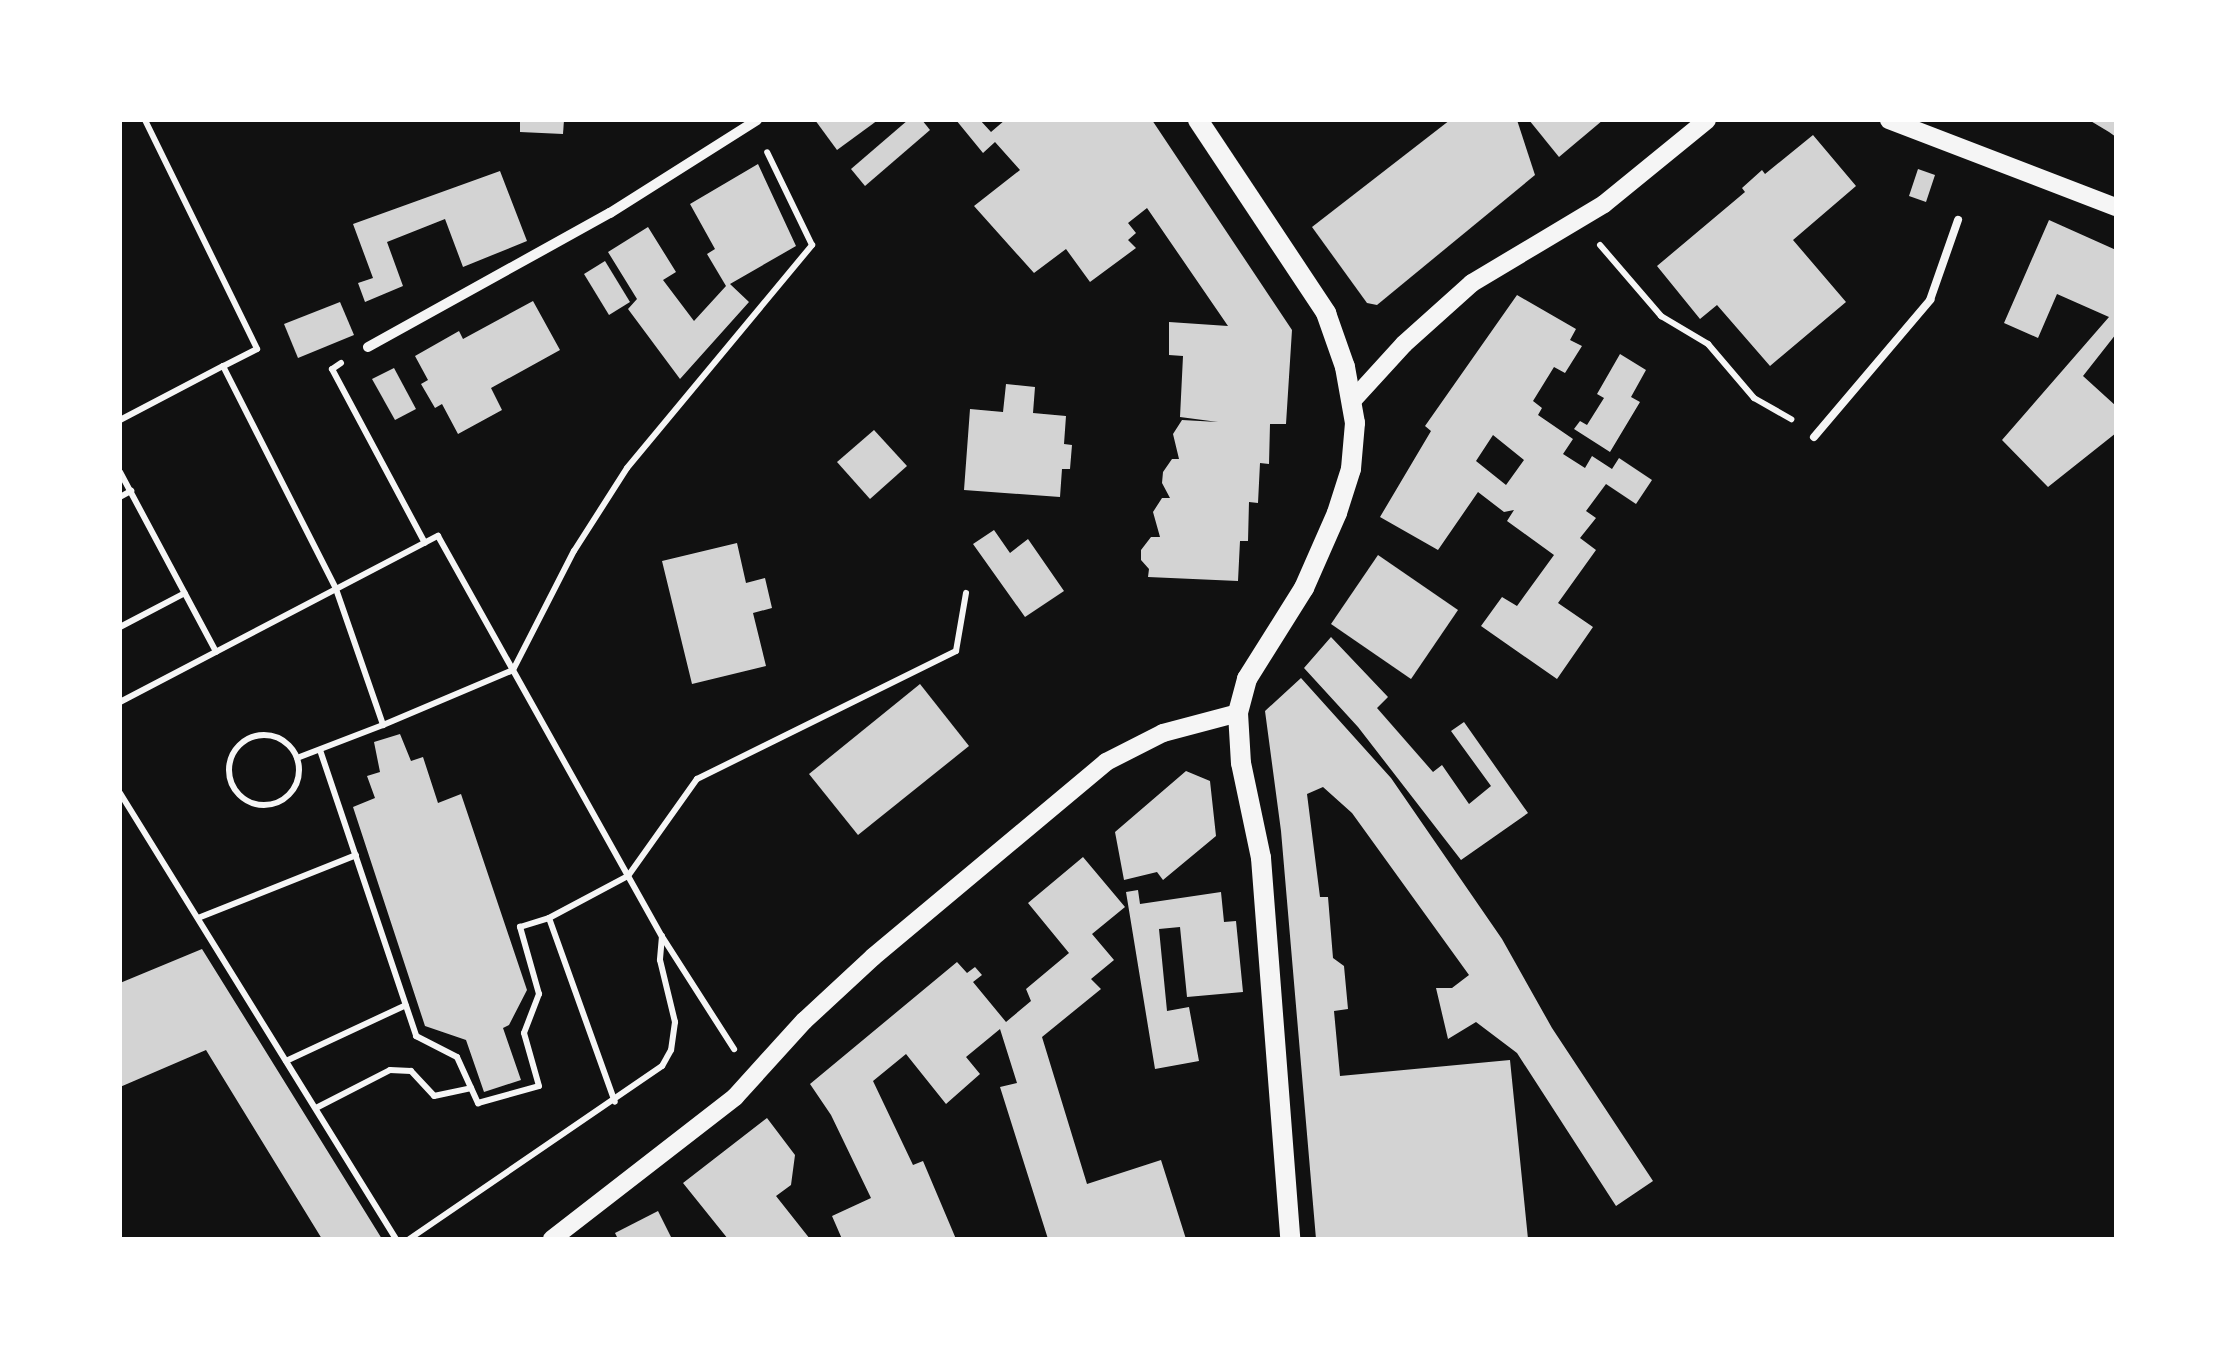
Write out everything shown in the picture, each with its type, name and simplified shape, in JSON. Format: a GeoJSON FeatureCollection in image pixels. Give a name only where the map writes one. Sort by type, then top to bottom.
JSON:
{"type":"FeatureCollection","features":[{"type":"Feature","properties":{"kind":"main road"},"geometry":{"type":"LineString","coordinates":[[1198,120],[1319,300],[1338,343],[1352,400],[1353,453],[1343,498],[1304,588],[1247,678],[1238,713],[1241,763],[1261,858],[1290,1239]]}},
{"type":"Feature","properties":{"kind":"street"},"geometry":{"type":"LineString","coordinates":[[1352,400],[1404,344],[1472,283],[1580,221],[1707,120]]}},
{"type":"Feature","properties":{"kind":"street"},"geometry":{"type":"LineString","coordinates":[[1889,120],[2116,208]]}},
{"type":"Feature","properties":{"kind":"street"},"geometry":{"type":"LineString","coordinates":[[368,347],[610,214],[755,121]]}},
{"type":"Feature","properties":{"kind":"street"},"geometry":{"type":"LineString","coordinates":[[552,1239],[735,1097],[804,1021],[874,957],[1106,762],[1163,733],[1238,713]]}},
{"type":"Feature","properties":{"kind":"lane"},"geometry":{"type":"LineString","coordinates":[[1814,436],[1930,300],[1958,220]]}},
{"type":"Feature","properties":{"kind":"path"},"geometry":{"type":"LineString","coordinates":[[120,420],[257,349],[145,120]]}},
{"type":"Feature","properties":{"kind":"path"},"geometry":{"type":"LineString","coordinates":[[296,758],[513,670],[574,551],[627,468],[660,423],[812,245],[755,121]]}},
{"type":"Feature","properties":{"kind":"path"},"geometry":{"type":"LineString","coordinates":[[1580,221],[1662,316],[1708,344],[1754,398],[1814,436]]}},
{"type":"Feature","properties":{"kind":"path"},"geometry":{"type":"LineString","coordinates":[[368,347],[332,369],[425,543]]}},
{"type":"Feature","properties":{"kind":"path"},"geometry":{"type":"LineString","coordinates":[[222,366],[336,589],[383,725]]}},
{"type":"Feature","properties":{"kind":"path"},"geometry":{"type":"LineString","coordinates":[[120,472],[216,652]]}},
{"type":"Feature","properties":{"kind":"path"},"geometry":{"type":"LineString","coordinates":[[120,497],[130,492]]}},
{"type":"Feature","properties":{"kind":"path"},"geometry":{"type":"LineString","coordinates":[[120,702],[438,536],[662,936],[720,1028]]}},
{"type":"Feature","properties":{"kind":"path"},"geometry":{"type":"LineString","coordinates":[[120,627],[186,593]]}},
{"type":"Feature","properties":{"kind":"path"},"geometry":{"type":"LineString","coordinates":[[320,750],[416,1036],[457,1057],[478,1103],[540,1086],[524,1033],[539,994],[520,927],[549,918],[628,876],[697,779],[956,651],[966,593]]}},
{"type":"Feature","properties":{"kind":"path"},"geometry":{"type":"LineString","coordinates":[[260,734],[275,736],[289,745],[296,758],[299,774],[294,789],[268,806],[238,796],[230,782],[233,752],[260,734]]}},
{"type":"Feature","properties":{"kind":"path"},"geometry":{"type":"LineString","coordinates":[[120,793],[396,1239]]}},
{"type":"Feature","properties":{"kind":"path"},"geometry":{"type":"LineString","coordinates":[[198,918],[356,855]]}},
{"type":"Feature","properties":{"kind":"path"},"geometry":{"type":"LineString","coordinates":[[549,918],[615,1102]]}},
{"type":"Feature","properties":{"kind":"path"},"geometry":{"type":"LineString","coordinates":[[409,1239],[655,1073],[670,1050],[675,1022],[661,968],[662,936]]}},
{"type":"Feature","properties":{"kind":"path"},"geometry":{"type":"LineString","coordinates":[[286,1061],[406,1005]]}},
{"type":"Feature","properties":{"kind":"path"},"geometry":{"type":"LineString","coordinates":[[316,1108],[390,1070],[411,1071],[434,1096],[471,1088]]}},
{"type":"Feature","properties":{"kind":"building"},"geometry":{"type":"Polygon","coordinates":[[[520,120],[564,120],[563,134],[520,132],[520,120]]]}},
{"type":"Feature","properties":{"kind":"building"},"geometry":{"type":"Polygon","coordinates":[[[815,120],[878,120],[837,150],[815,120]]]}},
{"type":"Feature","properties":{"kind":"building"},"geometry":{"type":"Polygon","coordinates":[[[908,120],[922,120],[930,130],[865,186],[851,169],[908,120]]]}},
{"type":"Feature","properties":{"kind":"building"},"geometry":{"type":"Polygon","coordinates":[[[956,120],[980,120],[991,132],[1005,120],[1152,120],[1292,330],[1286,424],[1270,424],[1269,464],[1260,463],[1258,503],[1249,502],[1248,541],[1240,541],[1238,581],[1148,577],[1149,569],[1141,560],[1141,550],[1151,537],[1160,537],[1153,512],[1162,498],[1170,498],[1162,483],[1163,472],[1172,459],[1179,459],[1173,434],[1182,420],[1218,422],[1180,417],[1183,356],[1169,355],[1169,322],[1228,326],[1147,208],[1128,223],[1136,233],[1128,240],[1136,248],[1090,282],[1066,249],[1034,273],[974,206],[1020,170],[995,142],[983,153],[956,120]]]}},
{"type":"Feature","properties":{"kind":"building"},"geometry":{"type":"Polygon","coordinates":[[[1450,120],[1517,120],[1535,175],[1377,305],[1367,303],[1312,227],[1450,120]]]}},
{"type":"Feature","properties":{"kind":"building"},"geometry":{"type":"Polygon","coordinates":[[[1529,120],[1603,120],[1559,157],[1529,120]]]}},
{"type":"Feature","properties":{"kind":"building"},"geometry":{"type":"Polygon","coordinates":[[[2089,120],[2116,120],[2116,137],[2109,132],[2089,120]]]}},
{"type":"Feature","properties":{"kind":"building"},"geometry":{"type":"Polygon","coordinates":[[[1813,135],[1856,186],[1793,240],[1846,302],[1770,366],[1717,305],[1700,319],[1657,266],[1745,192],[1742,188],[1762,170],[1765,174],[1813,135]]]}},
{"type":"Feature","properties":{"kind":"building"},"geometry":{"type":"Polygon","coordinates":[[[758,164],[796,246],[730,284],[749,302],[680,379],[628,309],[637,299],[608,252],[648,227],[676,272],[663,280],[694,321],[726,286],[707,254],[715,249],[690,204],[758,164]]]}},
{"type":"Feature","properties":{"kind":"building"},"geometry":{"type":"Polygon","coordinates":[[[1918,169],[1935,175],[1926,202],[1909,196],[1918,169]]]}},
{"type":"Feature","properties":{"kind":"building"},"geometry":{"type":"Polygon","coordinates":[[[500,171],[527,241],[463,267],[445,219],[387,242],[403,286],[365,302],[358,283],[373,278],[353,224],[500,171]]]}},
{"type":"Feature","properties":{"kind":"building"},"geometry":{"type":"Polygon","coordinates":[[[2049,220],[2116,250],[2116,334],[2083,376],[2116,406],[2116,433],[2048,487],[2002,440],[2109,317],[2057,294],[2038,338],[2004,323],[2049,220]]]}},
{"type":"Feature","properties":{"kind":"building"},"geometry":{"type":"Polygon","coordinates":[[[605,261],[630,302],[609,315],[584,274],[605,261]]]}},
{"type":"Feature","properties":{"kind":"building"},"geometry":{"type":"Polygon","coordinates":[[[1517,295],[1576,329],[1570,340],[1582,346],[1565,373],[1554,367],[1533,401],[1542,408],[1538,415],[1573,439],[1563,454],[1585,468],[1592,456],[1612,469],[1619,458],[1652,480],[1636,504],[1606,484],[1586,511],[1596,518],[1580,538],[1596,550],[1558,603],[1593,627],[1557,679],[1481,626],[1502,597],[1517,606],[1554,555],[1507,521],[1514,510],[1504,512],[1478,492],[1438,550],[1380,517],[1431,431],[1425,426],[1517,295]],[[1493,435],[1476,461],[1506,485],[1524,460],[1493,435]]]}},
{"type":"Feature","properties":{"kind":"building"},"geometry":{"type":"Polygon","coordinates":[[[533,301],[560,350],[491,388],[502,410],[458,434],[442,404],[435,408],[421,384],[428,380],[415,356],[459,331],[463,339],[533,301]]]}},
{"type":"Feature","properties":{"kind":"building"},"geometry":{"type":"Polygon","coordinates":[[[340,302],[354,335],[298,358],[284,324],[340,302]]]}},
{"type":"Feature","properties":{"kind":"building"},"geometry":{"type":"Polygon","coordinates":[[[1620,354],[1646,370],[1631,397],[1640,402],[1610,452],[1574,429],[1580,421],[1587,425],[1604,398],[1597,394],[1620,354]]]}},
{"type":"Feature","properties":{"kind":"building"},"geometry":{"type":"Polygon","coordinates":[[[394,368],[416,409],[395,420],[372,379],[394,368]]]}},
{"type":"Feature","properties":{"kind":"building"},"geometry":{"type":"Polygon","coordinates":[[[1006,384],[1035,387],[1033,413],[1066,416],[1064,444],[1072,445],[1070,469],[1062,469],[1060,497],[964,490],[970,409],[1003,412],[1006,384]]]}},
{"type":"Feature","properties":{"kind":"building"},"geometry":{"type":"Polygon","coordinates":[[[874,430],[907,466],[870,499],[837,462],[874,430]]]}},
{"type":"Feature","properties":{"kind":"building"},"geometry":{"type":"Polygon","coordinates":[[[994,530],[1010,553],[1028,539],[1064,591],[1025,617],[973,544],[994,530]]]}},
{"type":"Feature","properties":{"kind":"building"},"geometry":{"type":"Polygon","coordinates":[[[737,543],[746,583],[765,578],[772,608],[753,613],[766,666],[692,684],[662,561],[737,543]]]}},
{"type":"Feature","properties":{"kind":"building"},"geometry":{"type":"Polygon","coordinates":[[[1378,555],[1458,610],[1411,679],[1331,624],[1378,555]]]}},
{"type":"Feature","properties":{"kind":"building"},"geometry":{"type":"Polygon","coordinates":[[[1331,637],[1388,697],[1377,708],[1433,772],[1442,765],[1469,804],[1491,786],[1451,731],[1464,722],[1528,813],[1461,860],[1358,727],[1304,668],[1331,637]]]}},
{"type":"Feature","properties":{"kind":"building"},"geometry":{"type":"Polygon","coordinates":[[[1301,678],[1391,778],[1502,939],[1552,1028],[1653,1181],[1616,1206],[1517,1053],[1476,1022],[1448,1039],[1436,988],[1452,988],[1469,975],[1352,813],[1323,787],[1307,794],[1320,897],[1328,897],[1333,958],[1344,966],[1348,1009],[1334,1011],[1340,1076],[1510,1060],[1528,1239],[1316,1239],[1281,831],[1265,711],[1301,678]]]}},
{"type":"Feature","properties":{"kind":"building"},"geometry":{"type":"Polygon","coordinates":[[[920,684],[969,746],[858,835],[809,774],[920,684]]]}},
{"type":"Feature","properties":{"kind":"building"},"geometry":{"type":"Polygon","coordinates":[[[400,734],[411,761],[423,757],[438,803],[461,794],[527,990],[509,1025],[503,1028],[521,1080],[484,1092],[466,1040],[425,1026],[353,807],[375,798],[367,776],[380,772],[374,742],[400,734]]]}},
{"type":"Feature","properties":{"kind":"building"},"geometry":{"type":"Polygon","coordinates":[[[1186,771],[1210,781],[1216,836],[1163,880],[1157,872],[1124,880],[1115,832],[1186,771]]]}},
{"type":"Feature","properties":{"kind":"building"},"geometry":{"type":"Polygon","coordinates":[[[1083,857],[1125,907],[1092,934],[1114,960],[1091,979],[1101,989],[1042,1037],[1087,1184],[1161,1160],[1186,1239],[1048,1239],[1000,1087],[1017,1083],[1000,1029],[966,1057],[980,1074],[946,1104],[906,1054],[873,1081],[913,1165],[923,1161],[956,1239],[842,1239],[832,1216],[871,1198],[831,1115],[810,1084],[957,962],[967,973],[975,967],[982,975],[973,982],[1006,1022],[1031,1001],[1026,989],[1069,953],[1028,903],[1083,857]]]}},
{"type":"Feature","properties":{"kind":"building"},"geometry":{"type":"Polygon","coordinates":[[[1138,890],[1140,904],[1221,892],[1224,922],[1236,921],[1243,992],[1187,997],[1180,927],[1159,929],[1167,1011],[1189,1007],[1199,1061],[1155,1069],[1126,892],[1138,890]]]}},
{"type":"Feature","properties":{"kind":"building"},"geometry":{"type":"Polygon","coordinates":[[[202,949],[382,1239],[322,1239],[206,1050],[120,1087],[120,983],[202,949]]]}},
{"type":"Feature","properties":{"kind":"building"},"geometry":{"type":"Polygon","coordinates":[[[767,1118],[795,1155],[791,1185],[776,1196],[810,1239],[728,1239],[683,1183],[767,1118]]]}},
{"type":"Feature","properties":{"kind":"building"},"geometry":{"type":"Polygon","coordinates":[[[658,1211],[672,1239],[618,1239],[615,1233],[658,1211]]]}}]}
